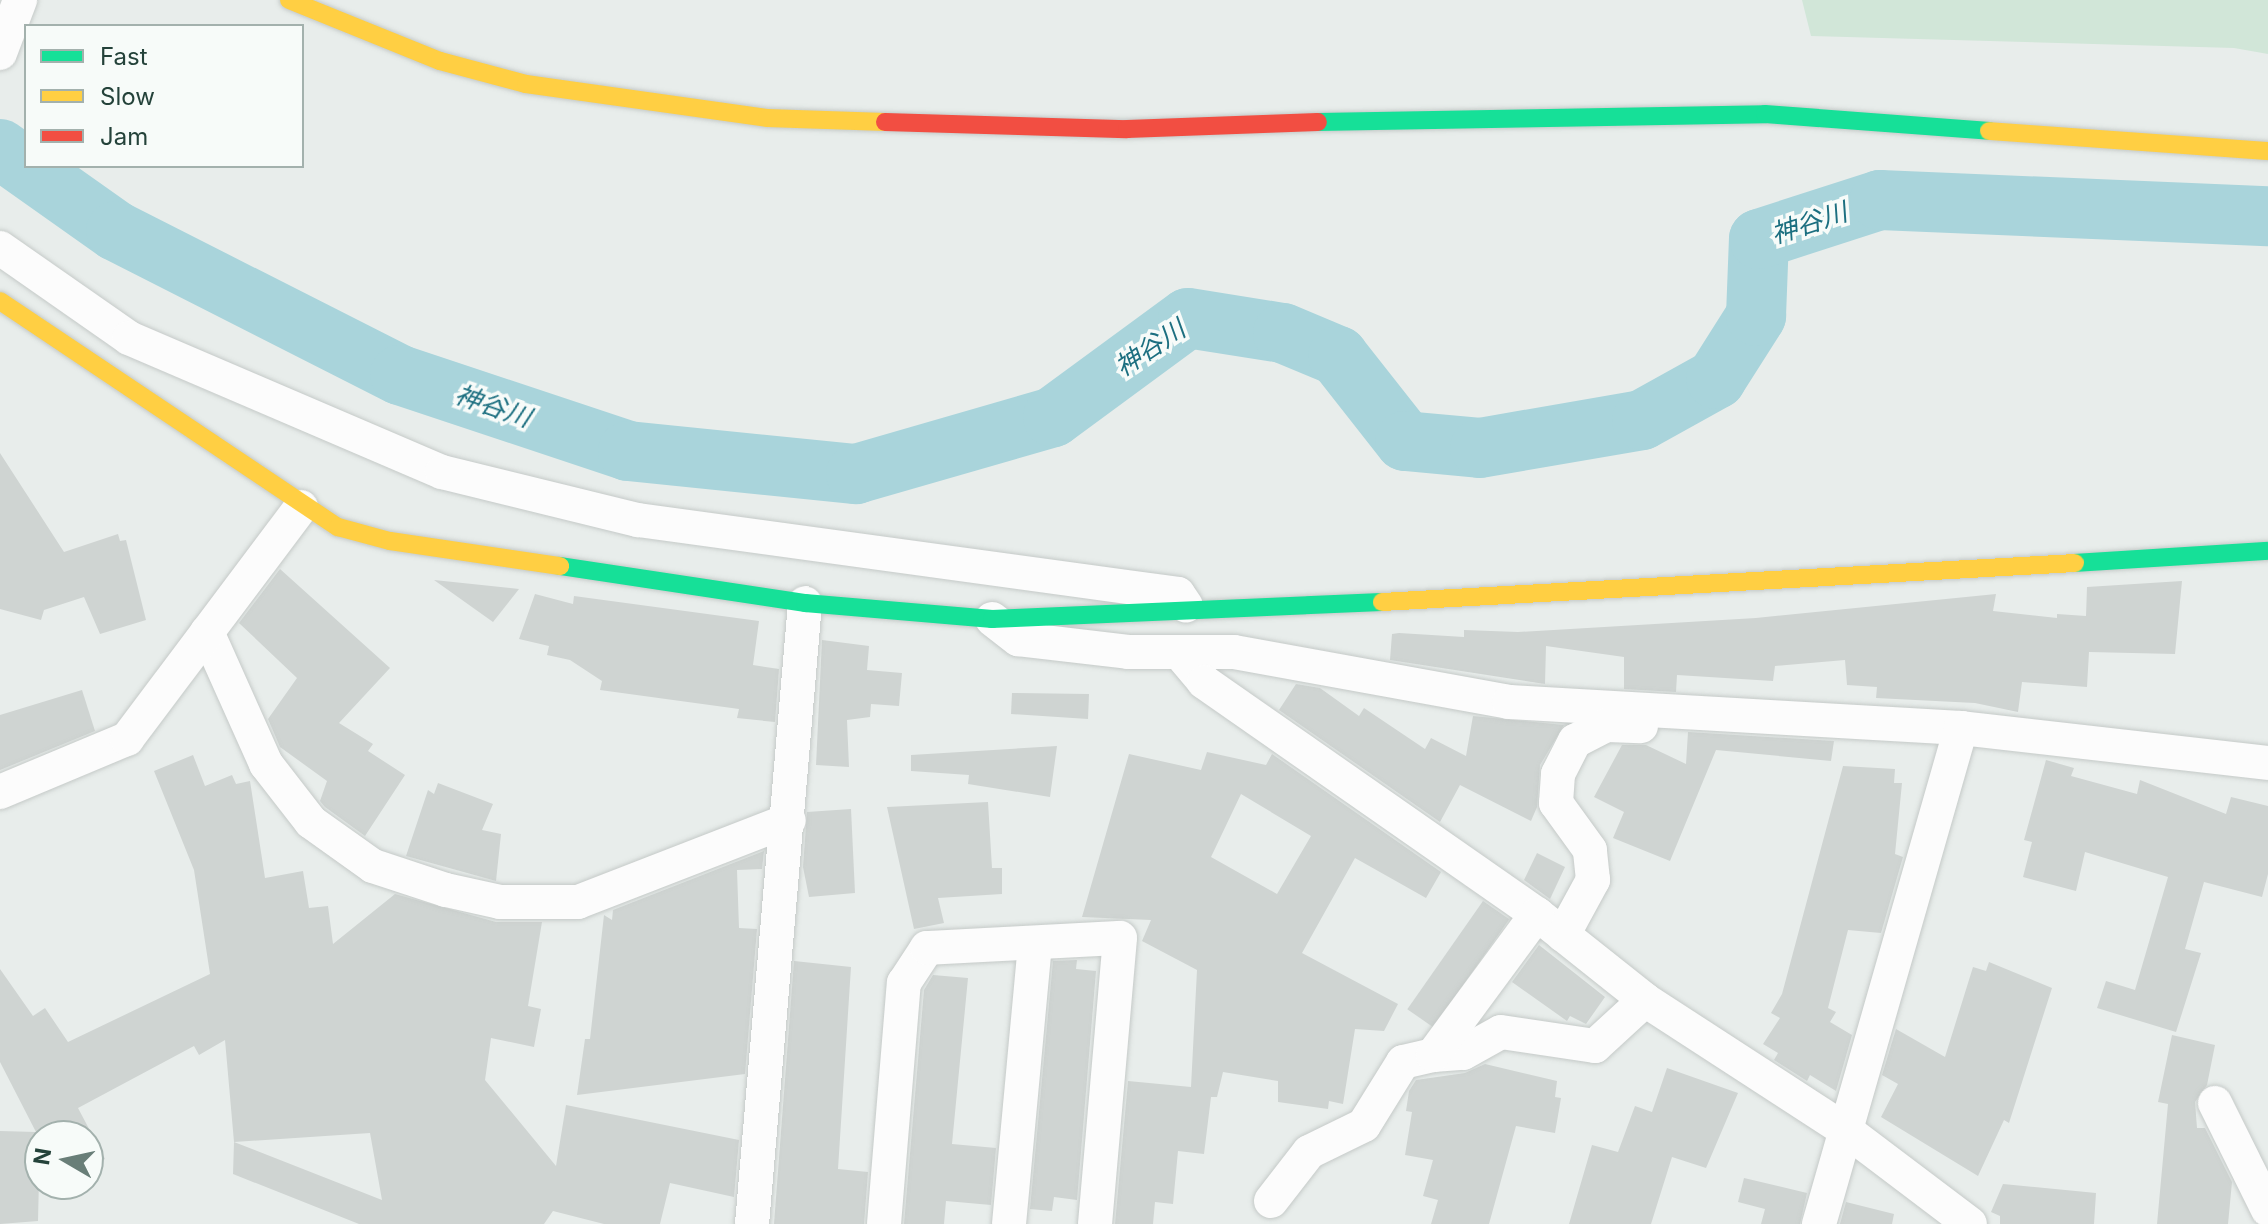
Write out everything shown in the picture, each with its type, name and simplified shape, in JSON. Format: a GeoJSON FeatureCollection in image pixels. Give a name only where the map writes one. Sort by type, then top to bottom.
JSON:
{"type":"FeatureCollection","features":[{"type":"Feature","properties":{"kind":"street"},"geometry":{"type":"LineString","coordinates":[[0,53],[20,0]]}},
{"type":"Feature","properties":{"kind":"street"},"geometry":{"type":"LineString","coordinates":[[289,0],[440,61],[526,84],[767,118],[1127,129],[1485,116],[1765,114],[2268,151]]}},
{"type":"Feature","properties":{"kind":"street"},"geometry":{"type":"LineString","coordinates":[[0,248],[129,338],[442,472],[638,520],[1178,594],[1189,609]]}},
{"type":"Feature","properties":{"kind":"street"},"geometry":{"type":"LineString","coordinates":[[2,305],[301,507],[338,527],[390,541],[805,603],[992,619],[1603,592],[2268,551]]}},
{"type":"Feature","properties":{"kind":"street"},"geometry":{"type":"LineString","coordinates":[[0,792],[127,739],[301,507]]}},
{"type":"Feature","properties":{"kind":"street"},"geometry":{"type":"LineString","coordinates":[[752,1224],[789,820],[805,603]]}},
{"type":"Feature","properties":{"kind":"street"},"geometry":{"type":"LineString","coordinates":[[992,619],[1018,639],[1128,652],[1234,652],[1509,702],[1961,728],[2268,763]]}},
{"type":"Feature","properties":{"kind":"street"},"geometry":{"type":"LineString","coordinates":[[207,632],[266,764],[311,822],[373,866],[446,890],[500,902],[578,902],[789,820]]}},
{"type":"Feature","properties":{"kind":"street"},"geometry":{"type":"LineString","coordinates":[[1179,652],[1204,682],[1550,924],[1645,1000],[1847,1131],[1970,1224]]}},
{"type":"Feature","properties":{"kind":"street"},"geometry":{"type":"LineString","coordinates":[[1433,1055],[1593,880],[1590,850],[1556,803],[1558,774],[1575,741],[1607,725],[1657,727],[1660,710]]}},
{"type":"Feature","properties":{"kind":"street"},"geometry":{"type":"LineString","coordinates":[[1819,1224],[1961,728]]}},
{"type":"Feature","properties":{"kind":"street"},"geometry":{"type":"LineString","coordinates":[[884,1224],[904,983],[927,948],[1120,938],[1095,1224]]}},
{"type":"Feature","properties":{"kind":"street"},"geometry":{"type":"LineString","coordinates":[[1009,1224],[1035,943]]}},
{"type":"Feature","properties":{"kind":"street"},"geometry":{"type":"LineString","coordinates":[[1271,1201],[1309,1152],[1364,1125],[1403,1062],[1433,1055],[1463,1053],[1501,1032],[1595,1046],[1645,1000]]}},
{"type":"Feature","properties":{"kind":"street"},"geometry":{"type":"LineString","coordinates":[[2215,1103],[2268,1210]]}},
{"type":"Feature","properties":{"kind":"green space"},"geometry":{"type":"Polygon","coordinates":[[[1802,0],[2268,0],[2268,54],[2234,48],[1811,36],[1802,0]]]}},
{"type":"Feature","properties":{"kind":"building"},"geometry":{"type":"Polygon","coordinates":[[[0,453],[64,552],[118,534],[120,541],[126,540],[146,620],[100,634],[84,597],[44,610],[41,620],[0,609],[0,453]]]}},
{"type":"Feature","properties":{"kind":"building"},"geometry":{"type":"Polygon","coordinates":[[[280,569],[390,668],[339,723],[373,744],[368,751],[405,775],[365,836],[320,801],[327,781],[280,747],[268,719],[297,678],[239,623],[280,569]]]}},
{"type":"Feature","properties":{"kind":"building"},"geometry":{"type":"Polygon","coordinates":[[[434,580],[519,589],[493,622],[434,580]]]}},
{"type":"Feature","properties":{"kind":"building"},"geometry":{"type":"Polygon","coordinates":[[[2182,581],[2175,654],[2089,652],[2087,687],[2022,682],[2018,712],[1975,703],[1876,698],[1877,687],[1847,685],[1845,660],[1775,666],[1773,681],[1677,675],[1676,692],[1624,689],[1624,657],[1546,646],[1545,684],[1390,660],[1392,634],[1399,633],[1464,637],[1464,630],[1518,632],[1756,618],[1996,594],[1993,611],[2057,618],[2057,614],[2086,616],[2087,587],[2182,581]]]}},
{"type":"Feature","properties":{"kind":"building"},"geometry":{"type":"Polygon","coordinates":[[[535,594],[573,604],[574,596],[759,621],[753,665],[779,669],[775,722],[737,718],[739,709],[600,690],[602,681],[570,660],[547,655],[549,646],[519,639],[535,594]]]}},
{"type":"Feature","properties":{"kind":"building"},"geometry":{"type":"Polygon","coordinates":[[[822,640],[869,646],[867,670],[902,673],[899,706],[871,704],[870,717],[847,720],[849,767],[816,765],[822,640]]]}},
{"type":"Feature","properties":{"kind":"building"},"geometry":{"type":"Polygon","coordinates":[[[1296,684],[1320,688],[1359,716],[1364,708],[1425,749],[1431,738],[1466,756],[1473,716],[1564,725],[1540,765],[1537,807],[1531,821],[1460,785],[1440,822],[1279,710],[1296,684]]]}},
{"type":"Feature","properties":{"kind":"building"},"geometry":{"type":"Polygon","coordinates":[[[82,690],[95,731],[0,770],[0,715],[82,690]]]}},
{"type":"Feature","properties":{"kind":"building"},"geometry":{"type":"Polygon","coordinates":[[[1012,693],[1089,694],[1088,719],[1011,714],[1012,693]]]}},
{"type":"Feature","properties":{"kind":"building"},"geometry":{"type":"Polygon","coordinates":[[[1688,732],[1834,741],[1831,761],[1716,750],[1670,861],[1613,838],[1624,812],[1594,797],[1622,745],[1646,745],[1686,764],[1688,732]]]}},
{"type":"Feature","properties":{"kind":"building"},"geometry":{"type":"Polygon","coordinates":[[[1057,746],[1050,797],[968,784],[969,775],[911,771],[911,755],[1057,746]]]}},
{"type":"Feature","properties":{"kind":"building"},"geometry":{"type":"Polygon","coordinates":[[[1207,752],[1266,765],[1272,754],[1441,872],[1426,898],[1355,858],[1302,953],[1398,1004],[1384,1031],[1355,1029],[1343,1104],[1329,1101],[1328,1109],[1278,1102],[1278,1081],[1223,1072],[1217,1097],[1211,1097],[1204,1154],[1178,1151],[1173,1204],[1155,1202],[1153,1224],[1115,1224],[1128,1081],[1191,1087],[1197,970],[1142,941],[1151,920],[1082,917],[1129,754],[1201,770],[1207,752]],[[1241,794],[1211,857],[1277,894],[1311,836],[1241,794]]]}},
{"type":"Feature","properties":{"kind":"building"},"geometry":{"type":"Polygon","coordinates":[[[193,755],[205,786],[232,775],[236,784],[250,781],[265,878],[303,871],[309,908],[328,906],[333,944],[395,894],[496,922],[542,922],[528,1006],[541,1009],[534,1047],[491,1038],[485,1080],[556,1166],[566,1105],[739,1140],[734,1197],[670,1183],[660,1224],[604,1224],[553,1211],[544,1224],[359,1224],[233,1174],[234,1142],[225,1040],[199,1055],[194,1046],[78,1108],[84,1120],[30,1120],[0,1062],[0,969],[33,1016],[45,1008],[68,1042],[210,974],[194,870],[154,771],[193,755]],[[370,1133],[234,1142],[382,1200],[370,1133]]]}},
{"type":"Feature","properties":{"kind":"building"},"geometry":{"type":"Polygon","coordinates":[[[2046,760],[2074,768],[2071,776],[2137,794],[2140,780],[2226,814],[2231,797],[2268,806],[2268,874],[2262,897],[2204,882],[2185,949],[2201,953],[2176,1032],[2097,1008],[2106,981],[2135,990],[2168,877],[2085,852],[2076,891],[2023,877],[2032,842],[2024,840],[2046,760]]]}},
{"type":"Feature","properties":{"kind":"building"},"geometry":{"type":"Polygon","coordinates":[[[1843,766],[1895,769],[1894,783],[1902,783],[1895,854],[1903,857],[1881,933],[1848,930],[1828,1008],[1836,1012],[1830,1022],[1852,1035],[1836,1091],[1810,1075],[1807,1081],[1774,1060],[1778,1053],[1763,1044],[1780,1018],[1771,1013],[1782,994],[1843,766]]]}},
{"type":"Feature","properties":{"kind":"building"},"geometry":{"type":"Polygon","coordinates":[[[438,783],[493,804],[482,830],[501,834],[496,881],[406,856],[428,790],[434,794],[438,783]]]}},
{"type":"Feature","properties":{"kind":"building"},"geometry":{"type":"Polygon","coordinates":[[[988,802],[992,868],[1002,868],[1002,894],[938,898],[944,923],[914,929],[887,807],[988,802]]]}},
{"type":"Feature","properties":{"kind":"building"},"geometry":{"type":"Polygon","coordinates":[[[851,809],[855,893],[809,897],[803,867],[807,812],[851,809]]]}},
{"type":"Feature","properties":{"kind":"building"},"geometry":{"type":"Polygon","coordinates":[[[764,851],[762,869],[737,870],[739,928],[757,929],[745,1074],[577,1095],[585,1039],[590,1039],[604,915],[612,920],[613,910],[764,851]]]}},
{"type":"Feature","properties":{"kind":"building"},"geometry":{"type":"Polygon","coordinates":[[[1537,853],[1565,867],[1550,899],[1524,880],[1537,853]]]}},
{"type":"Feature","properties":{"kind":"building"},"geometry":{"type":"Polygon","coordinates":[[[1483,901],[1509,919],[1434,1027],[1407,1009],[1483,901]]]}},
{"type":"Feature","properties":{"kind":"building"},"geometry":{"type":"Polygon","coordinates":[[[1539,945],[1605,997],[1586,1024],[1570,1016],[1567,1021],[1512,982],[1539,945]]]}},
{"type":"Feature","properties":{"kind":"building"},"geometry":{"type":"Polygon","coordinates":[[[1077,960],[1076,969],[1096,971],[1077,1200],[1054,1197],[1052,1211],[1030,1209],[1053,961],[1077,960]]]}},
{"type":"Feature","properties":{"kind":"building"},"geometry":{"type":"Polygon","coordinates":[[[794,961],[851,967],[838,1169],[868,1172],[864,1224],[774,1224],[794,961]]]}},
{"type":"Feature","properties":{"kind":"building"},"geometry":{"type":"Polygon","coordinates":[[[1989,962],[2052,988],[2009,1123],[2004,1120],[1978,1176],[1881,1117],[1898,1084],[1882,1075],[1896,1029],[1945,1057],[1973,967],[1986,971],[1989,962]]]}},
{"type":"Feature","properties":{"kind":"building"},"geometry":{"type":"Polygon","coordinates":[[[933,975],[968,978],[952,1144],[996,1148],[991,1205],[946,1201],[944,1224],[904,1224],[924,990],[933,975]]]}},
{"type":"Feature","properties":{"kind":"building"},"geometry":{"type":"Polygon","coordinates":[[[2172,1035],[2215,1045],[2207,1085],[2195,1102],[2197,1128],[2205,1128],[2232,1182],[2228,1224],[2157,1224],[2168,1104],[2158,1102],[2172,1035]]]}},
{"type":"Feature","properties":{"kind":"building"},"geometry":{"type":"Polygon","coordinates":[[[1485,1064],[1557,1081],[1555,1097],[1561,1098],[1555,1133],[1516,1126],[1489,1224],[1431,1224],[1438,1200],[1423,1196],[1433,1160],[1405,1155],[1412,1112],[1406,1111],[1409,1091],[1416,1080],[1465,1073],[1485,1064]]]}},
{"type":"Feature","properties":{"kind":"building"},"geometry":{"type":"Polygon","coordinates":[[[1667,1068],[1738,1093],[1706,1168],[1672,1157],[1651,1224],[1569,1224],[1592,1145],[1618,1152],[1635,1106],[1652,1112],[1667,1068]]]}},
{"type":"Feature","properties":{"kind":"building"},"geometry":{"type":"Polygon","coordinates":[[[0,1131],[24,1132],[24,1200],[38,1200],[38,1221],[0,1224],[0,1131]]]}},
{"type":"Feature","properties":{"kind":"building"},"geometry":{"type":"Polygon","coordinates":[[[1744,1178],[1807,1193],[1800,1224],[1761,1224],[1765,1209],[1738,1202],[1744,1178]]]}},
{"type":"Feature","properties":{"kind":"building"},"geometry":{"type":"Polygon","coordinates":[[[2003,1184],[2096,1193],[2094,1224],[2000,1224],[2000,1216],[1991,1212],[2003,1184]]]}},
{"type":"Feature","properties":{"kind":"building"},"geometry":{"type":"Polygon","coordinates":[[[1846,1202],[1894,1214],[1892,1224],[1840,1224],[1846,1202]]]}},
{"type":"Feature","properties":{"kind":"waterway","name":"神谷川"},"geometry":{"type":"LineString","coordinates":[[0,149],[24,166]]}},
{"type":"Feature","properties":{"kind":"waterway","name":"神谷川"},"geometry":{"type":"LineString","coordinates":[[27,168],[116,231],[400,375],[628,451],[856,474],[1053,417],[1188,318],[1283,333],[1338,356],[1405,441],[1480,448],[1642,420],[1716,379],[1756,316],[1759,239],[1880,200],[2268,216]]}},
{"type":"Feature","properties":{"kind":"traffic: fast"},"geometry":{"type":"LineString","coordinates":[[1318,122],[1765,114],[1989,131]]}},
{"type":"Feature","properties":{"kind":"traffic: fast"},"geometry":{"type":"LineString","coordinates":[[2075,563],[2268,551]]}},
{"type":"Feature","properties":{"kind":"traffic: fast"},"geometry":{"type":"LineString","coordinates":[[560,566],[805,603],[992,619],[1382,602]]}},
{"type":"Feature","properties":{"kind":"traffic: slow"},"geometry":{"type":"LineString","coordinates":[[289,0],[440,61],[526,84],[767,118],[885,122]]}},
{"type":"Feature","properties":{"kind":"traffic: slow"},"geometry":{"type":"LineString","coordinates":[[1989,131],[2268,151]]}},
{"type":"Feature","properties":{"kind":"traffic: slow"},"geometry":{"type":"LineString","coordinates":[[0,301],[338,527],[390,541],[560,566]]}},
{"type":"Feature","properties":{"kind":"traffic: slow"},"geometry":{"type":"LineString","coordinates":[[1382,602],[2075,563]]}},
{"type":"Feature","properties":{"kind":"traffic: jam"},"geometry":{"type":"LineString","coordinates":[[885,122],[1127,129],[1318,122]]}}]}
